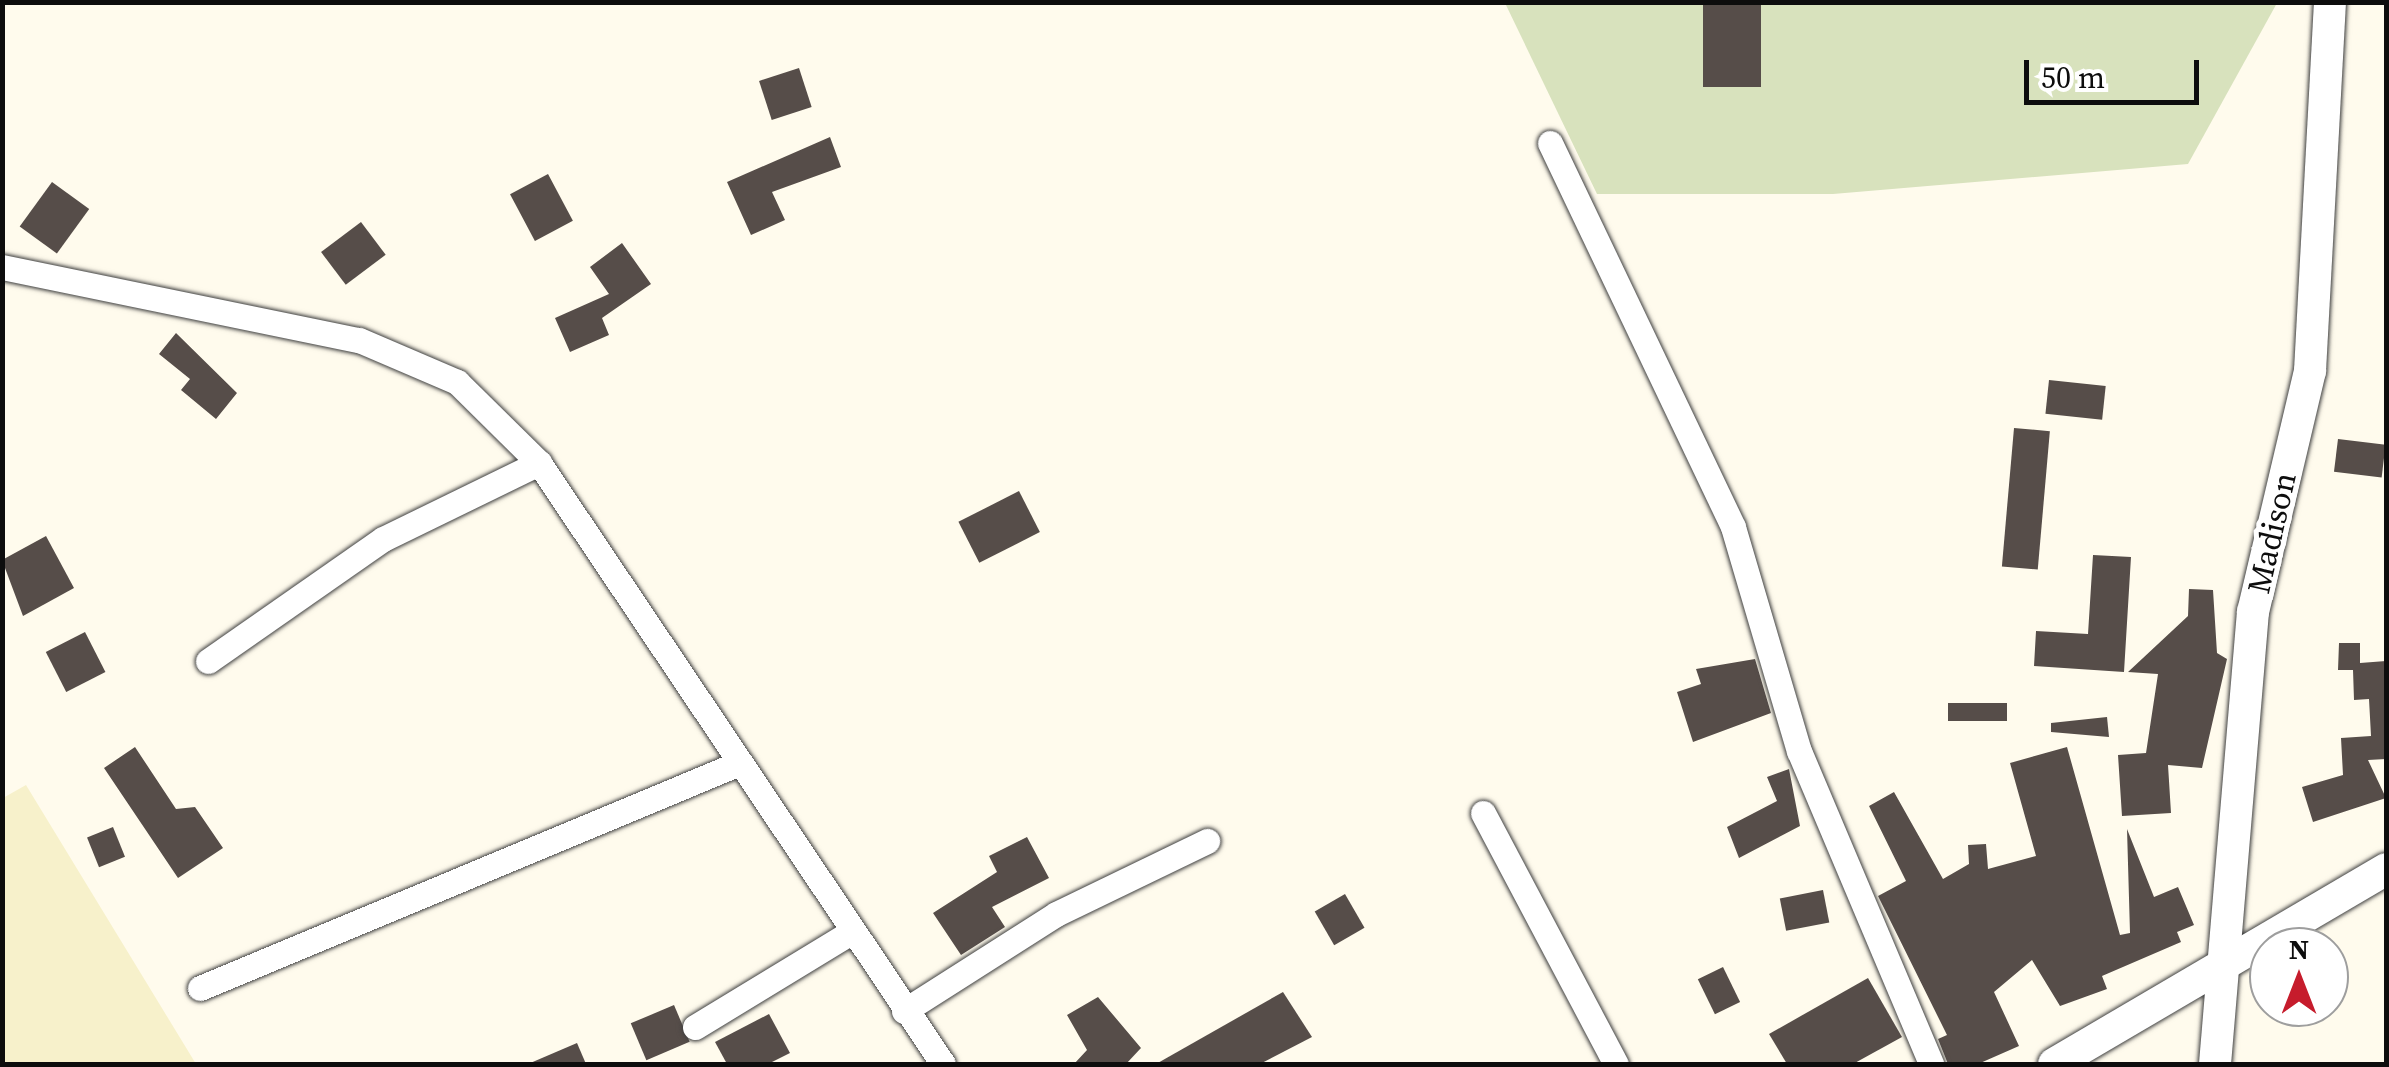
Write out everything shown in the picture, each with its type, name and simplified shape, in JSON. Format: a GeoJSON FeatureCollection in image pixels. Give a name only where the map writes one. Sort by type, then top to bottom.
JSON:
{"type":"FeatureCollection","features":[{"type":"Feature","properties":{"kind":"street","name":"Madison"},"geometry":{"type":"LineString","coordinates":[[2215,1064],[2252,612],[2310,370],[2330,2]]}},
{"type":"Feature","properties":{"kind":"street"},"geometry":{"type":"LineString","coordinates":[[1550,144],[1733,527],[1799,751],[1931,1064]]}},
{"type":"Feature","properties":{"kind":"street"},"geometry":{"type":"LineString","coordinates":[[2,267],[359,340],[457,382],[540,463],[737,764],[943,1064]]}},
{"type":"Feature","properties":{"kind":"street"},"geometry":{"type":"LineString","coordinates":[[208,661],[383,539],[540,463]]}},
{"type":"Feature","properties":{"kind":"street"},"geometry":{"type":"LineString","coordinates":[[200,988],[737,764]]}},
{"type":"Feature","properties":{"kind":"street"},"geometry":{"type":"LineString","coordinates":[[1483,813],[1616,1064]]}},
{"type":"Feature","properties":{"kind":"street"},"geometry":{"type":"LineString","coordinates":[[904,1011],[1056,914],[1207,841]]}},
{"type":"Feature","properties":{"kind":"street"},"geometry":{"type":"LineString","coordinates":[[2054,1064],[2386,869]]}},
{"type":"Feature","properties":{"kind":"street"},"geometry":{"type":"LineString","coordinates":[[695,1026],[850,932]]}},
{"type":"Feature","properties":{"kind":"shaded area"},"geometry":{"type":"Polygon","coordinates":[[[26,785],[196,1064],[3,1064],[3,798],[26,785]]]}},
{"type":"Feature","properties":{"kind":"green space"},"geometry":{"type":"Polygon","coordinates":[[[1505,3],[2277,3],[2188,164],[1833,194],[1597,194],[1505,3]]]}},
{"type":"Feature","properties":{"kind":"building"},"geometry":{"type":"Polygon","coordinates":[[[1703,2],[1761,2],[1761,87],[1703,87],[1703,2]]]}},
{"type":"Feature","properties":{"kind":"building"},"geometry":{"type":"Polygon","coordinates":[[[799,68],[812,107],[772,120],[759,81],[799,68]]]}},
{"type":"Feature","properties":{"kind":"building"},"geometry":{"type":"Polygon","coordinates":[[[830,137],[841,167],[772,192],[785,220],[751,235],[727,182],[830,137]]]}},
{"type":"Feature","properties":{"kind":"building"},"geometry":{"type":"Polygon","coordinates":[[[548,174],[573,221],[535,241],[510,194],[548,174]]]}},
{"type":"Feature","properties":{"kind":"building"},"geometry":{"type":"Polygon","coordinates":[[[52,182],[89,209],[57,254],[20,226],[52,182]]]}},
{"type":"Feature","properties":{"kind":"building"},"geometry":{"type":"Polygon","coordinates":[[[361,222],[386,255],[346,285],[321,252],[361,222]]]}},
{"type":"Feature","properties":{"kind":"building"},"geometry":{"type":"Polygon","coordinates":[[[622,243],[651,284],[602,318],[609,335],[570,352],[555,318],[609,294],[590,267],[622,243]]]}},
{"type":"Feature","properties":{"kind":"building"},"geometry":{"type":"Polygon","coordinates":[[[176,333],[237,393],[216,419],[181,390],[190,379],[159,354],[176,333]]]}},
{"type":"Feature","properties":{"kind":"building"},"geometry":{"type":"Polygon","coordinates":[[[2049,380],[2106,386],[2102,420],[2045,414],[2049,380]]]}},
{"type":"Feature","properties":{"kind":"building"},"geometry":{"type":"Polygon","coordinates":[[[2014,428],[2050,431],[2038,570],[2002,566],[2014,428]]]}},
{"type":"Feature","properties":{"kind":"building"},"geometry":{"type":"Polygon","coordinates":[[[2338,439],[2386,445],[2382,478],[2334,472],[2338,439]]]}},
{"type":"Feature","properties":{"kind":"building"},"geometry":{"type":"Polygon","coordinates":[[[1019,491],[1040,532],[979,563],[958,522],[1019,491]]]}},
{"type":"Feature","properties":{"kind":"building"},"geometry":{"type":"Polygon","coordinates":[[[46,536],[74,588],[23,616],[2,560],[46,536]]]}},
{"type":"Feature","properties":{"kind":"building"},"geometry":{"type":"Polygon","coordinates":[[[2093,555],[2131,557],[2124,672],[2034,666],[2036,631],[2088,634],[2093,555]]]}},
{"type":"Feature","properties":{"kind":"building"},"geometry":{"type":"Polygon","coordinates":[[[2189,589],[2213,590],[2217,653],[2227,659],[2202,768],[2168,765],[2171,813],[2122,816],[2118,755],[2146,753],[2158,674],[2128,672],[2188,616],[2189,589]]]}},
{"type":"Feature","properties":{"kind":"building"},"geometry":{"type":"Polygon","coordinates":[[[85,632],[105,672],[66,692],[46,652],[85,632]]]}},
{"type":"Feature","properties":{"kind":"building"},"geometry":{"type":"Polygon","coordinates":[[[2339,643],[2360,643],[2360,663],[2386,661],[2386,759],[2368,760],[2386,798],[2313,822],[2302,787],[2343,775],[2341,738],[2371,736],[2369,699],[2354,700],[2353,670],[2338,670],[2339,643]]]}},
{"type":"Feature","properties":{"kind":"building"},"geometry":{"type":"Polygon","coordinates":[[[1755,659],[1771,713],[1693,742],[1677,692],[1701,684],[1696,669],[1755,659]]]}},
{"type":"Feature","properties":{"kind":"building"},"geometry":{"type":"Polygon","coordinates":[[[1948,703],[2007,703],[2007,721],[1948,721],[1948,703]]]}},
{"type":"Feature","properties":{"kind":"building"},"geometry":{"type":"Polygon","coordinates":[[[2107,717],[2109,737],[2051,732],[2051,723],[2107,717]]]}},
{"type":"Feature","properties":{"kind":"building"},"geometry":{"type":"Polygon","coordinates":[[[135,747],[176,809],[195,807],[223,848],[178,878],[104,768],[135,747]]]}},
{"type":"Feature","properties":{"kind":"building"},"geometry":{"type":"Polygon","coordinates":[[[2067,747],[2120,935],[2130,933],[2127,829],[2154,897],[2178,887],[2194,925],[2177,932],[2181,942],[2102,976],[2107,989],[2060,1006],[2032,960],[1994,992],[2019,1046],[1978,1064],[1948,1064],[1938,1039],[1947,1035],[1878,896],[1906,881],[1869,806],[1894,792],[1943,879],[1969,864],[1968,845],[1986,844],[1988,869],[2036,856],[2010,763],[2067,747]]]}},
{"type":"Feature","properties":{"kind":"building"},"geometry":{"type":"Polygon","coordinates":[[[1789,769],[1800,826],[1739,858],[1727,827],[1777,801],[1767,777],[1789,769]]]}},
{"type":"Feature","properties":{"kind":"building"},"geometry":{"type":"Polygon","coordinates":[[[113,827],[125,857],[99,867],[87,837],[113,827]]]}},
{"type":"Feature","properties":{"kind":"building"},"geometry":{"type":"Polygon","coordinates":[[[1027,837],[1049,878],[992,907],[1005,927],[961,955],[933,913],[997,872],[989,856],[1027,837]]]}},
{"type":"Feature","properties":{"kind":"building"},"geometry":{"type":"Polygon","coordinates":[[[1823,890],[1829,922],[1786,931],[1780,898],[1823,890]]]}},
{"type":"Feature","properties":{"kind":"building"},"geometry":{"type":"Polygon","coordinates":[[[1345,894],[1364,928],[1334,945],[1315,912],[1345,894]]]}},
{"type":"Feature","properties":{"kind":"building"},"geometry":{"type":"Polygon","coordinates":[[[1723,967],[1740,1002],[1715,1014],[1698,979],[1723,967]]]}},
{"type":"Feature","properties":{"kind":"building"},"geometry":{"type":"Polygon","coordinates":[[[1868,978],[1902,1037],[1853,1064],[1787,1064],[1769,1034],[1868,978]]]}},
{"type":"Feature","properties":{"kind":"building"},"geometry":{"type":"Polygon","coordinates":[[[1283,992],[1312,1037],[1260,1064],[1156,1064],[1283,992]]]}},
{"type":"Feature","properties":{"kind":"building"},"geometry":{"type":"Polygon","coordinates":[[[1098,997],[1141,1048],[1126,1064],[1074,1064],[1087,1050],[1067,1015],[1098,997]]]}},
{"type":"Feature","properties":{"kind":"building"},"geometry":{"type":"Polygon","coordinates":[[[674,1005],[690,1042],[646,1060],[631,1023],[674,1005]]]}},
{"type":"Feature","properties":{"kind":"building"},"geometry":{"type":"Polygon","coordinates":[[[769,1014],[790,1053],[768,1064],[727,1064],[715,1042],[769,1014]]]}},
{"type":"Feature","properties":{"kind":"building"},"geometry":{"type":"Polygon","coordinates":[[[577,1043],[586,1064],[528,1064],[577,1043]]]}}]}
